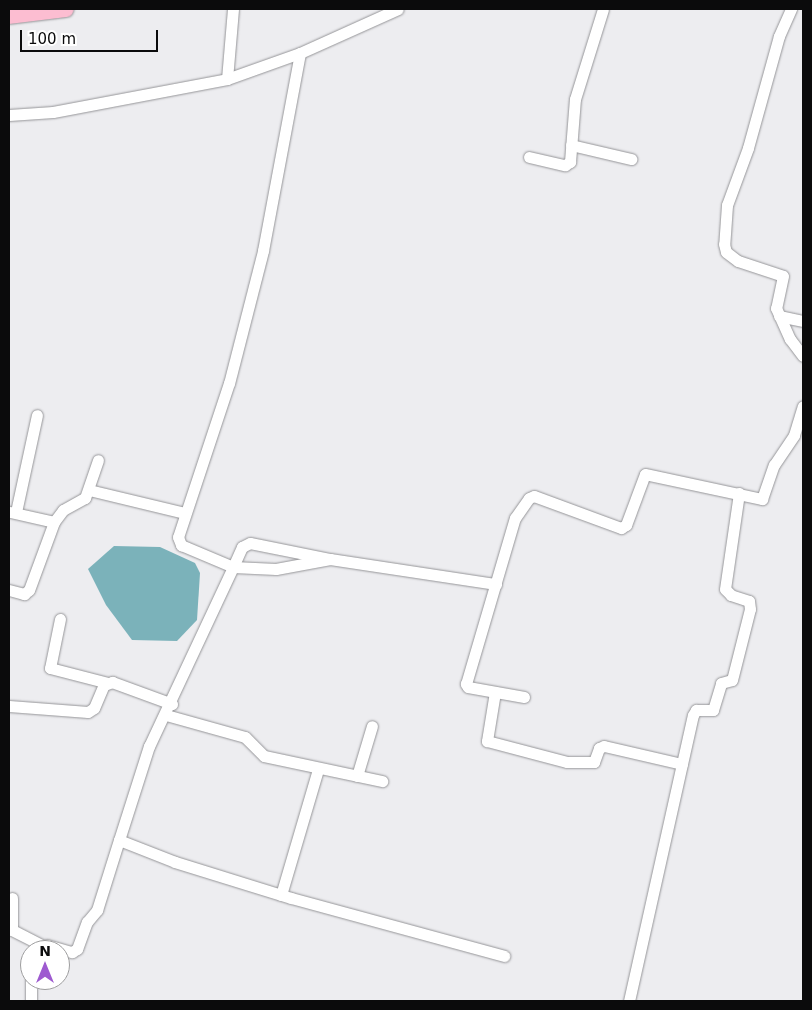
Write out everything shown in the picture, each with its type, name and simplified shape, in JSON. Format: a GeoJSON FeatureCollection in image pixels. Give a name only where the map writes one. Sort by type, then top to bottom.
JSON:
{"type":"FeatureCollection","features":[{"type":"Feature","properties":{"kind":"main road"},"geometry":{"type":"LineString","coordinates":[[9,16],[66,9]]}},
{"type":"Feature","properties":{"kind":"street"},"geometry":{"type":"LineString","coordinates":[[227,79],[233,9]]}},
{"type":"Feature","properties":{"kind":"street"},"geometry":{"type":"LineString","coordinates":[[9,115],[62,110],[227,79],[300,52],[398,9]]}},
{"type":"Feature","properties":{"kind":"street"},"geometry":{"type":"LineString","coordinates":[[529,157],[568,164],[572,145],[576,99],[603,9]]}},
{"type":"Feature","properties":{"kind":"street"},"geometry":{"type":"LineString","coordinates":[[790,9],[779,36],[724,222],[724,244],[730,257],[783,276],[776,302],[779,316],[803,356]]}},
{"type":"Feature","properties":{"kind":"street"},"geometry":{"type":"LineString","coordinates":[[300,52],[263,251],[229,383],[178,537],[181,545],[233,567],[276,569],[330,559]]}},
{"type":"Feature","properties":{"kind":"street"},"geometry":{"type":"LineString","coordinates":[[572,145],[631,159]]}},
{"type":"Feature","properties":{"kind":"street"},"geometry":{"type":"LineString","coordinates":[[779,316],[803,321]]}},
{"type":"Feature","properties":{"kind":"street"},"geometry":{"type":"LineString","coordinates":[[524,697],[466,684],[517,512],[531,496],[621,528],[626,525],[644,474],[764,497],[774,465],[800,432],[803,406]]}},
{"type":"Feature","properties":{"kind":"street"},"geometry":{"type":"LineString","coordinates":[[37,415],[12,512],[54,522]]}},
{"type":"Feature","properties":{"kind":"street"},"geometry":{"type":"LineString","coordinates":[[9,590],[24,594],[29,590],[54,522],[63,510],[81,502],[89,490],[98,460]]}},
{"type":"Feature","properties":{"kind":"street"},"geometry":{"type":"LineString","coordinates":[[89,490],[185,514]]}},
{"type":"Feature","properties":{"kind":"street"},"geometry":{"type":"LineString","coordinates":[[629,1001],[694,712],[713,710],[721,683],[732,680],[750,609],[749,601],[731,595],[725,589],[739,493]]}},
{"type":"Feature","properties":{"kind":"street"},"geometry":{"type":"LineString","coordinates":[[70,952],[77,949],[87,922],[97,910],[142,765],[172,704],[242,547],[250,543],[330,559],[496,584]]}},
{"type":"Feature","properties":{"kind":"street"},"geometry":{"type":"LineString","coordinates":[[60,619],[50,668],[108,683],[172,704]]}},
{"type":"Feature","properties":{"kind":"street"},"geometry":{"type":"LineString","coordinates":[[9,708],[88,712],[94,708],[100,689],[108,683]]}},
{"type":"Feature","properties":{"kind":"street"},"geometry":{"type":"LineString","coordinates":[[495,692],[487,741],[568,762],[594,762],[599,748],[604,746],[682,764]]}},
{"type":"Feature","properties":{"kind":"street"},"geometry":{"type":"LineString","coordinates":[[166,715],[245,737],[264,756],[318,769],[382,781]]}},
{"type":"Feature","properties":{"kind":"street"},"geometry":{"type":"LineString","coordinates":[[357,776],[372,726]]}},
{"type":"Feature","properties":{"kind":"street"},"geometry":{"type":"LineString","coordinates":[[281,895],[318,769]]}},
{"type":"Feature","properties":{"kind":"street"},"geometry":{"type":"LineString","coordinates":[[119,840],[175,862],[281,895],[504,956]]}},
{"type":"Feature","properties":{"kind":"street"},"geometry":{"type":"LineString","coordinates":[[12,898],[12,930],[28,940]]}},
{"type":"Feature","properties":{"kind":"water"},"geometry":{"type":"Polygon","coordinates":[[[114,546],[160,547],[195,563],[200,573],[197,620],[177,641],[132,640],[106,605],[88,569],[114,546]]]}}]}
